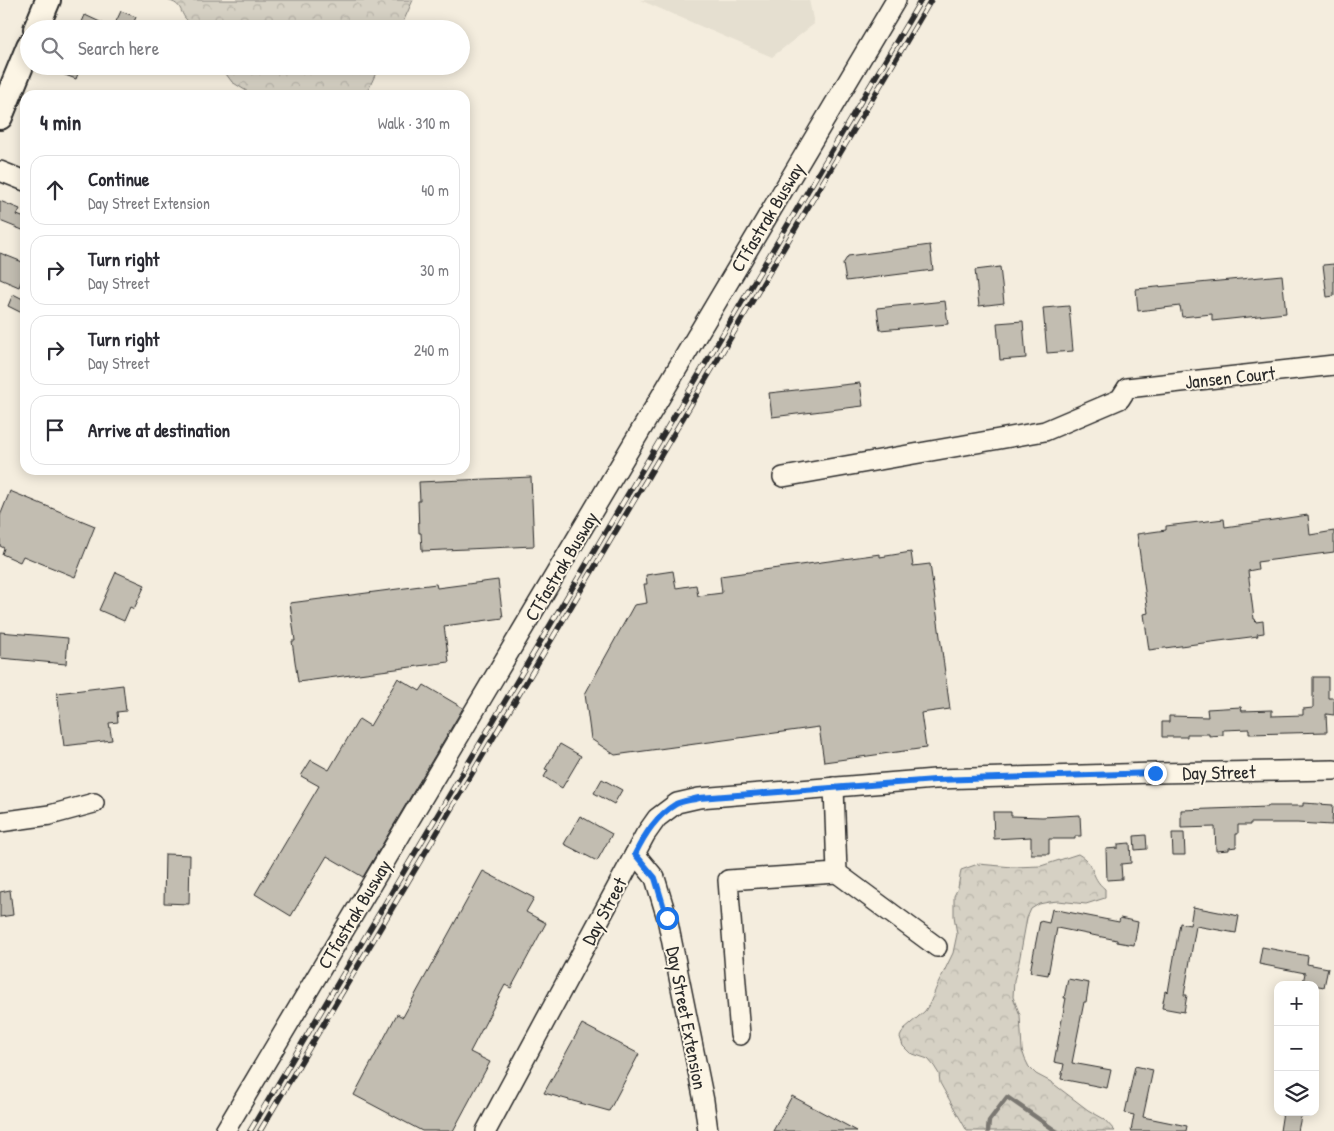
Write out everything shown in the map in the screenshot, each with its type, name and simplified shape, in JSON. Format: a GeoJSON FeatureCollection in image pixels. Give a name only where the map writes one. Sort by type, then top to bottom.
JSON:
{"type":"FeatureCollection","features":[{"type":"Feature","properties":{"kind":"main road"},"geometry":{"type":"LineString","coordinates":[[40,20],[48,0]]}},
{"type":"Feature","properties":{"kind":"main road"},"geometry":{"type":"LineString","coordinates":[[0,117],[20,68]]}},
{"type":"Feature","properties":{"kind":"street","name":"CTfastrak Busway"},"geometry":{"type":"LineString","coordinates":[[225,1131],[896,0]]}},
{"type":"Feature","properties":{"kind":"street"},"geometry":{"type":"LineString","coordinates":[[0,170],[20,179]]}},
{"type":"Feature","properties":{"kind":"street","name":"Jansen Court"},"geometry":{"type":"LineString","coordinates":[[783,477],[1045,431],[1120,399],[1127,388],[1334,365]]}},
{"type":"Feature","properties":{"kind":"street","name":"Day Street"},"geometry":{"type":"LineString","coordinates":[[486,1131],[645,835],[657,818],[677,804],[699,798],[935,780],[1165,772],[1334,770]]}},
{"type":"Feature","properties":{"kind":"street"},"geometry":{"type":"LineString","coordinates":[[834,787],[838,873]]}},
{"type":"Feature","properties":{"kind":"street"},"geometry":{"type":"LineString","coordinates":[[0,822],[50,815],[94,803]]}},
{"type":"Feature","properties":{"kind":"street","name":"Day Street Extension"},"geometry":{"type":"LineString","coordinates":[[635,854],[655,878],[667,918],[704,1101],[708,1131]]}},
{"type":"Feature","properties":{"kind":"street"},"geometry":{"type":"LineString","coordinates":[[740,1036],[728,880],[838,873],[937,947]]}},
{"type":"Feature","properties":{"kind":"shaded area"},"geometry":{"type":"Polygon","coordinates":[[[640,0],[809,0],[814,24],[772,57],[640,0]]]}},
{"type":"Feature","properties":{"kind":"green space"},"geometry":{"type":"Polygon","coordinates":[[[166,0],[413,0],[404,20],[187,20],[179,6],[166,0]]]}},
{"type":"Feature","properties":{"kind":"green space"},"geometry":{"type":"Polygon","coordinates":[[[227,75],[375,75],[368,90],[245,90],[232,82],[227,75]]]}},
{"type":"Feature","properties":{"kind":"green space"},"geometry":{"type":"Polygon","coordinates":[[[1078,854],[1091,866],[1097,880],[1105,889],[1105,898],[1086,904],[1049,902],[1039,904],[1031,909],[1027,918],[1014,980],[1013,997],[1020,1015],[1022,1050],[1029,1067],[1036,1074],[1051,1082],[1088,1110],[1104,1119],[1115,1131],[967,1131],[940,1083],[939,1074],[934,1066],[928,1059],[910,1053],[903,1046],[900,1037],[904,1029],[925,1011],[953,953],[957,934],[954,916],[954,896],[958,888],[961,870],[978,864],[1013,867],[1041,866],[1078,854]]]}},
{"type":"Feature","properties":{"kind":"building"},"geometry":{"type":"Polygon","coordinates":[[[121,11],[136,17],[135,20],[117,20],[121,11]]]}},
{"type":"Feature","properties":{"kind":"building"},"geometry":{"type":"Polygon","coordinates":[[[85,15],[96,20],[83,20],[85,15]]]}},
{"type":"Feature","properties":{"kind":"building"},"geometry":{"type":"Polygon","coordinates":[[[65,75],[78,75],[76,79],[65,75]]]}},
{"type":"Feature","properties":{"kind":"building"},"geometry":{"type":"Polygon","coordinates":[[[0,201],[20,209],[17,215],[20,216],[20,229],[0,221],[0,201]]]}},
{"type":"Feature","properties":{"kind":"building"},"geometry":{"type":"Polygon","coordinates":[[[930,245],[933,270],[846,281],[843,264],[848,256],[930,245]]]}},
{"type":"Feature","properties":{"kind":"building"},"geometry":{"type":"Polygon","coordinates":[[[0,253],[20,261],[19,287],[0,279],[0,253]]]}},
{"type":"Feature","properties":{"kind":"building"},"geometry":{"type":"Polygon","coordinates":[[[1334,264],[1334,296],[1327,297],[1323,265],[1334,264]]]}},
{"type":"Feature","properties":{"kind":"building"},"geometry":{"type":"Polygon","coordinates":[[[1000,267],[1004,303],[979,306],[975,270],[1000,267]]]}},
{"type":"Feature","properties":{"kind":"building"},"geometry":{"type":"Polygon","coordinates":[[[1282,275],[1286,313],[1212,321],[1212,314],[1182,317],[1180,306],[1138,311],[1136,289],[1282,275]]]}},
{"type":"Feature","properties":{"kind":"building"},"geometry":{"type":"Polygon","coordinates":[[[13,294],[20,298],[20,312],[8,306],[13,294]]]}},
{"type":"Feature","properties":{"kind":"building"},"geometry":{"type":"Polygon","coordinates":[[[945,301],[948,324],[880,330],[877,308],[945,301]]]}},
{"type":"Feature","properties":{"kind":"building"},"geometry":{"type":"Polygon","coordinates":[[[1069,306],[1073,351],[1047,353],[1043,308],[1069,306]]]}},
{"type":"Feature","properties":{"kind":"building"},"geometry":{"type":"Polygon","coordinates":[[[1023,321],[1026,358],[1000,360],[997,323],[1023,321]]]}},
{"type":"Feature","properties":{"kind":"building"},"geometry":{"type":"Polygon","coordinates":[[[860,383],[863,406],[772,417],[769,393],[860,383]]]}},
{"type":"Feature","properties":{"kind":"building"},"geometry":{"type":"Polygon","coordinates":[[[531,477],[534,546],[422,551],[421,533],[419,533],[419,482],[531,477]]]}},
{"type":"Feature","properties":{"kind":"building"},"geometry":{"type":"Polygon","coordinates":[[[10,491],[95,526],[75,577],[23,556],[20,562],[2,554],[4,548],[0,546],[0,516],[10,491]]]}},
{"type":"Feature","properties":{"kind":"building"},"geometry":{"type":"Polygon","coordinates":[[[1308,515],[1310,535],[1334,531],[1334,552],[1257,562],[1258,569],[1248,571],[1254,619],[1256,622],[1263,621],[1264,633],[1257,634],[1258,636],[1149,650],[1144,614],[1148,613],[1137,534],[1166,530],[1166,526],[1224,519],[1225,527],[1308,515]]]}},
{"type":"Feature","properties":{"kind":"building"},"geometry":{"type":"Polygon","coordinates":[[[911,552],[913,566],[930,564],[950,709],[921,713],[926,748],[824,762],[819,727],[615,755],[591,739],[585,694],[634,605],[647,603],[644,584],[647,584],[646,575],[673,571],[676,588],[696,585],[698,596],[722,593],[720,576],[880,554],[880,557],[911,552]]]}},
{"type":"Feature","properties":{"kind":"building"},"geometry":{"type":"Polygon","coordinates":[[[116,572],[145,585],[134,609],[130,607],[124,621],[99,610],[116,572]]]}},
{"type":"Feature","properties":{"kind":"building"},"geometry":{"type":"Polygon","coordinates":[[[498,580],[503,618],[444,626],[449,662],[298,682],[292,641],[295,641],[290,603],[436,584],[437,588],[498,580]]]}},
{"type":"Feature","properties":{"kind":"building"},"geometry":{"type":"Polygon","coordinates":[[[0,632],[68,638],[66,664],[0,658],[0,632]]]}},
{"type":"Feature","properties":{"kind":"building"},"geometry":{"type":"Polygon","coordinates":[[[1313,677],[1328,677],[1328,698],[1334,698],[1334,715],[1326,714],[1327,732],[1249,734],[1249,729],[1223,730],[1223,735],[1187,734],[1187,737],[1162,737],[1162,722],[1169,722],[1169,716],[1208,717],[1207,709],[1241,707],[1242,711],[1272,710],[1272,716],[1303,715],[1303,709],[1313,708],[1313,677]]]}},
{"type":"Feature","properties":{"kind":"building"},"geometry":{"type":"Polygon","coordinates":[[[398,678],[420,691],[424,685],[463,708],[363,877],[327,856],[291,916],[255,894],[319,786],[301,776],[311,760],[329,770],[359,719],[370,726],[398,678]]]}},
{"type":"Feature","properties":{"kind":"building"},"geometry":{"type":"Polygon","coordinates":[[[123,685],[126,711],[117,712],[118,722],[109,723],[112,740],[64,746],[57,693],[123,685]]]}},
{"type":"Feature","properties":{"kind":"building"},"geometry":{"type":"Polygon","coordinates":[[[560,744],[581,756],[562,788],[544,777],[548,770],[545,769],[560,744]]]}},
{"type":"Feature","properties":{"kind":"building"},"geometry":{"type":"Polygon","coordinates":[[[602,779],[622,790],[614,804],[594,793],[602,779]]]}},
{"type":"Feature","properties":{"kind":"building"},"geometry":{"type":"Polygon","coordinates":[[[1303,803],[1333,805],[1332,825],[1250,823],[1250,825],[1238,825],[1236,847],[1229,848],[1229,850],[1216,851],[1215,827],[1181,828],[1181,810],[1303,806],[1303,803]]]}},
{"type":"Feature","properties":{"kind":"building"},"geometry":{"type":"Polygon","coordinates":[[[993,812],[1011,812],[1011,816],[1080,815],[1081,836],[1075,836],[1075,839],[1049,839],[1049,854],[1031,854],[1031,837],[994,839],[993,812]]]}},
{"type":"Feature","properties":{"kind":"building"},"geometry":{"type":"Polygon","coordinates":[[[580,816],[612,834],[597,861],[564,844],[580,816]]]}},
{"type":"Feature","properties":{"kind":"building"},"geometry":{"type":"Polygon","coordinates":[[[1172,833],[1184,833],[1185,855],[1173,855],[1172,833]]]}},
{"type":"Feature","properties":{"kind":"building"},"geometry":{"type":"Polygon","coordinates":[[[1146,835],[1147,849],[1135,850],[1134,836],[1146,835]]]}},
{"type":"Feature","properties":{"kind":"building"},"geometry":{"type":"Polygon","coordinates":[[[1130,843],[1131,863],[1121,864],[1122,879],[1107,880],[1106,849],[1118,848],[1118,844],[1130,843]]]}},
{"type":"Feature","properties":{"kind":"building"},"geometry":{"type":"Polygon","coordinates":[[[165,854],[190,855],[189,904],[164,903],[165,854]]]}},
{"type":"Feature","properties":{"kind":"building"},"geometry":{"type":"Polygon","coordinates":[[[483,871],[534,898],[526,912],[546,923],[511,988],[505,985],[470,1052],[490,1062],[453,1131],[422,1131],[354,1095],[397,1014],[403,1017],[483,871]]]}},
{"type":"Feature","properties":{"kind":"building"},"geometry":{"type":"Polygon","coordinates":[[[10,890],[13,915],[0,917],[0,892],[10,890]]]}},
{"type":"Feature","properties":{"kind":"building"},"geometry":{"type":"Polygon","coordinates":[[[1193,907],[1239,916],[1236,933],[1196,926],[1184,995],[1187,995],[1184,1012],[1162,1008],[1165,991],[1168,992],[1180,923],[1190,925],[1193,907]]]}},
{"type":"Feature","properties":{"kind":"building"},"geometry":{"type":"Polygon","coordinates":[[[1052,909],[1119,922],[1120,918],[1138,922],[1134,945],[1057,928],[1048,975],[1030,972],[1040,921],[1049,923],[1052,909]]]}},
{"type":"Feature","properties":{"kind":"building"},"geometry":{"type":"Polygon","coordinates":[[[1262,947],[1308,956],[1307,964],[1328,968],[1324,987],[1319,986],[1319,981],[1303,981],[1305,973],[1259,964],[1262,947]]]}},
{"type":"Feature","properties":{"kind":"building"},"geometry":{"type":"Polygon","coordinates":[[[1068,979],[1089,983],[1072,1063],[1111,1070],[1107,1088],[1061,1079],[1064,1064],[1054,1062],[1068,979]]]}},
{"type":"Feature","properties":{"kind":"building"},"geometry":{"type":"Polygon","coordinates":[[[582,1024],[639,1054],[609,1111],[544,1093],[582,1024]]]}},
{"type":"Feature","properties":{"kind":"building"},"geometry":{"type":"Polygon","coordinates":[[[1135,1066],[1153,1070],[1143,1117],[1187,1126],[1186,1131],[1131,1131],[1134,1115],[1125,1113],[1135,1066]]]}},
{"type":"Feature","properties":{"kind":"building"},"geometry":{"type":"Polygon","coordinates":[[[792,1096],[857,1131],[773,1131],[792,1096]]]}},
{"type":"Feature","properties":{"kind":"building"},"geometry":{"type":"Polygon","coordinates":[[[1282,1116],[1301,1116],[1298,1131],[1280,1131],[1282,1116]]]}},
{"type":"Feature","properties":{"kind":"waterway"},"geometry":{"type":"LineString","coordinates":[[988,1131],[989,1121],[1007,1097],[1056,1131]]}},
{"type":"Feature","properties":{"kind":"railway"},"geometry":{"type":"LineString","coordinates":[[250,1131],[921,0]]}},
{"type":"Feature","properties":{"kind":"railway"},"geometry":{"type":"LineString","coordinates":[[260,1131],[931,0]]}},
{"type":"Feature","properties":{"kind":"route"},"geometry":{"type":"LineString","coordinates":[[667,918],[655,878],[635,854],[657,818],[677,804],[699,798],[935,780],[1155,773]]}}]}
